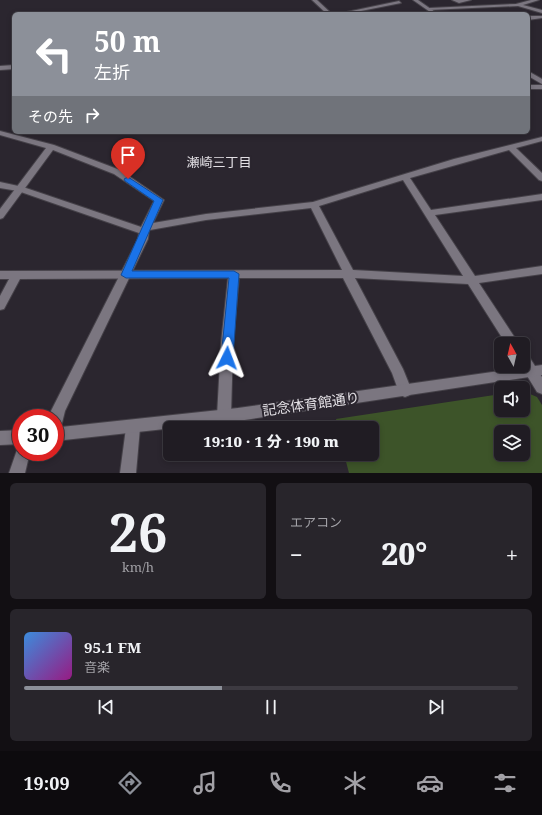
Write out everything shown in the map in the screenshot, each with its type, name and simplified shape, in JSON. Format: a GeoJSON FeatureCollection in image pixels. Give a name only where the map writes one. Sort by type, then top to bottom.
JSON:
{"type":"FeatureCollection","features":[{"type":"Feature","properties":{"kind":"street"},"geometry":{"type":"LineString","coordinates":[[314,0],[328,12]]}},
{"type":"Feature","properties":{"kind":"street"},"geometry":{"type":"LineString","coordinates":[[415,0],[432,12],[515,5],[534,1],[542,5]]}},
{"type":"Feature","properties":{"kind":"street"},"geometry":{"type":"LineString","coordinates":[[454,0],[459,2],[469,0],[489,6],[500,12]]}},
{"type":"Feature","properties":{"kind":"street"},"geometry":{"type":"LineString","coordinates":[[498,0],[542,12]]}},
{"type":"Feature","properties":{"kind":"street"},"geometry":{"type":"LineString","coordinates":[[350,12],[399,2]]}},
{"type":"Feature","properties":{"kind":"street"},"geometry":{"type":"LineString","coordinates":[[376,7],[381,10]]}},
{"type":"Feature","properties":{"kind":"street"},"geometry":{"type":"LineString","coordinates":[[530,18],[542,17]]}},
{"type":"Feature","properties":{"kind":"street"},"geometry":{"type":"LineString","coordinates":[[0,68],[12,67]]}},
{"type":"Feature","properties":{"kind":"street"},"geometry":{"type":"LineString","coordinates":[[530,74],[542,82]]}},
{"type":"Feature","properties":{"kind":"street"},"geometry":{"type":"LineString","coordinates":[[530,87],[542,87]]}},
{"type":"Feature","properties":{"kind":"street"},"geometry":{"type":"LineString","coordinates":[[0,134],[51,147],[117,172],[159,200],[126,275],[59,409]]}},
{"type":"Feature","properties":{"kind":"street"},"geometry":{"type":"LineString","coordinates":[[0,185],[20,189],[145,229],[206,217],[314,205],[406,178],[457,161],[542,139]]}},
{"type":"Feature","properties":{"kind":"street"},"geometry":{"type":"LineString","coordinates":[[0,216],[51,147]]}},
{"type":"Feature","properties":{"kind":"street"},"geometry":{"type":"LineString","coordinates":[[510,147],[542,178]]}},
{"type":"Feature","properties":{"kind":"street"},"geometry":{"type":"LineString","coordinates":[[406,178],[508,337]]}},
{"type":"Feature","properties":{"kind":"street"},"geometry":{"type":"LineString","coordinates":[[428,213],[542,197]]}},
{"type":"Feature","properties":{"kind":"street"},"geometry":{"type":"LineString","coordinates":[[314,205],[398,373],[405,391]]}},
{"type":"Feature","properties":{"kind":"street"},"geometry":{"type":"LineString","coordinates":[[0,275],[348,274],[471,280],[542,270]]}},
{"type":"Feature","properties":{"kind":"street"},"geometry":{"type":"LineString","coordinates":[[224,416],[227,343],[234,274]]}},
{"type":"Feature","properties":{"kind":"street"},"geometry":{"type":"LineString","coordinates":[[0,306],[17,275]]}},
{"type":"Feature","properties":{"kind":"street"},"geometry":{"type":"LineString","coordinates":[[537,371],[542,388]]}},
{"type":"Feature","properties":{"kind":"street","name":"記念体育館通り"},"geometry":{"type":"LineString","coordinates":[[64,433],[133,428],[405,391],[537,371]]}},
{"type":"Feature","properties":{"kind":"street"},"geometry":{"type":"LineString","coordinates":[[128,473],[133,428]]}},
{"type":"Feature","properties":{"kind":"street"},"geometry":{"type":"LineString","coordinates":[[0,438],[12,437]]}},
{"type":"Feature","properties":{"kind":"street"},"geometry":{"type":"LineString","coordinates":[[17,473],[20,461]]}},
{"type":"Feature","properties":{"kind":"green space"},"geometry":{"type":"Polygon","coordinates":[[[530,394],[537,397],[542,405],[542,473],[349,473],[346,461],[379,461],[379,421],[336,421],[336,419],[494,395],[494,417],[530,417],[530,394]]]}},
{"type":"Feature","properties":{"kind":"district","name":"瀬崎三丁目"},"geometry":{"type":"Point","coordinates":[219,162]}},
{"type":"Feature","properties":{"kind":"route"},"geometry":{"type":"LineString","coordinates":[[128,179],[159,200],[144,231],[143,239],[126,275],[234,274],[227,343],[227,358]]}}]}
